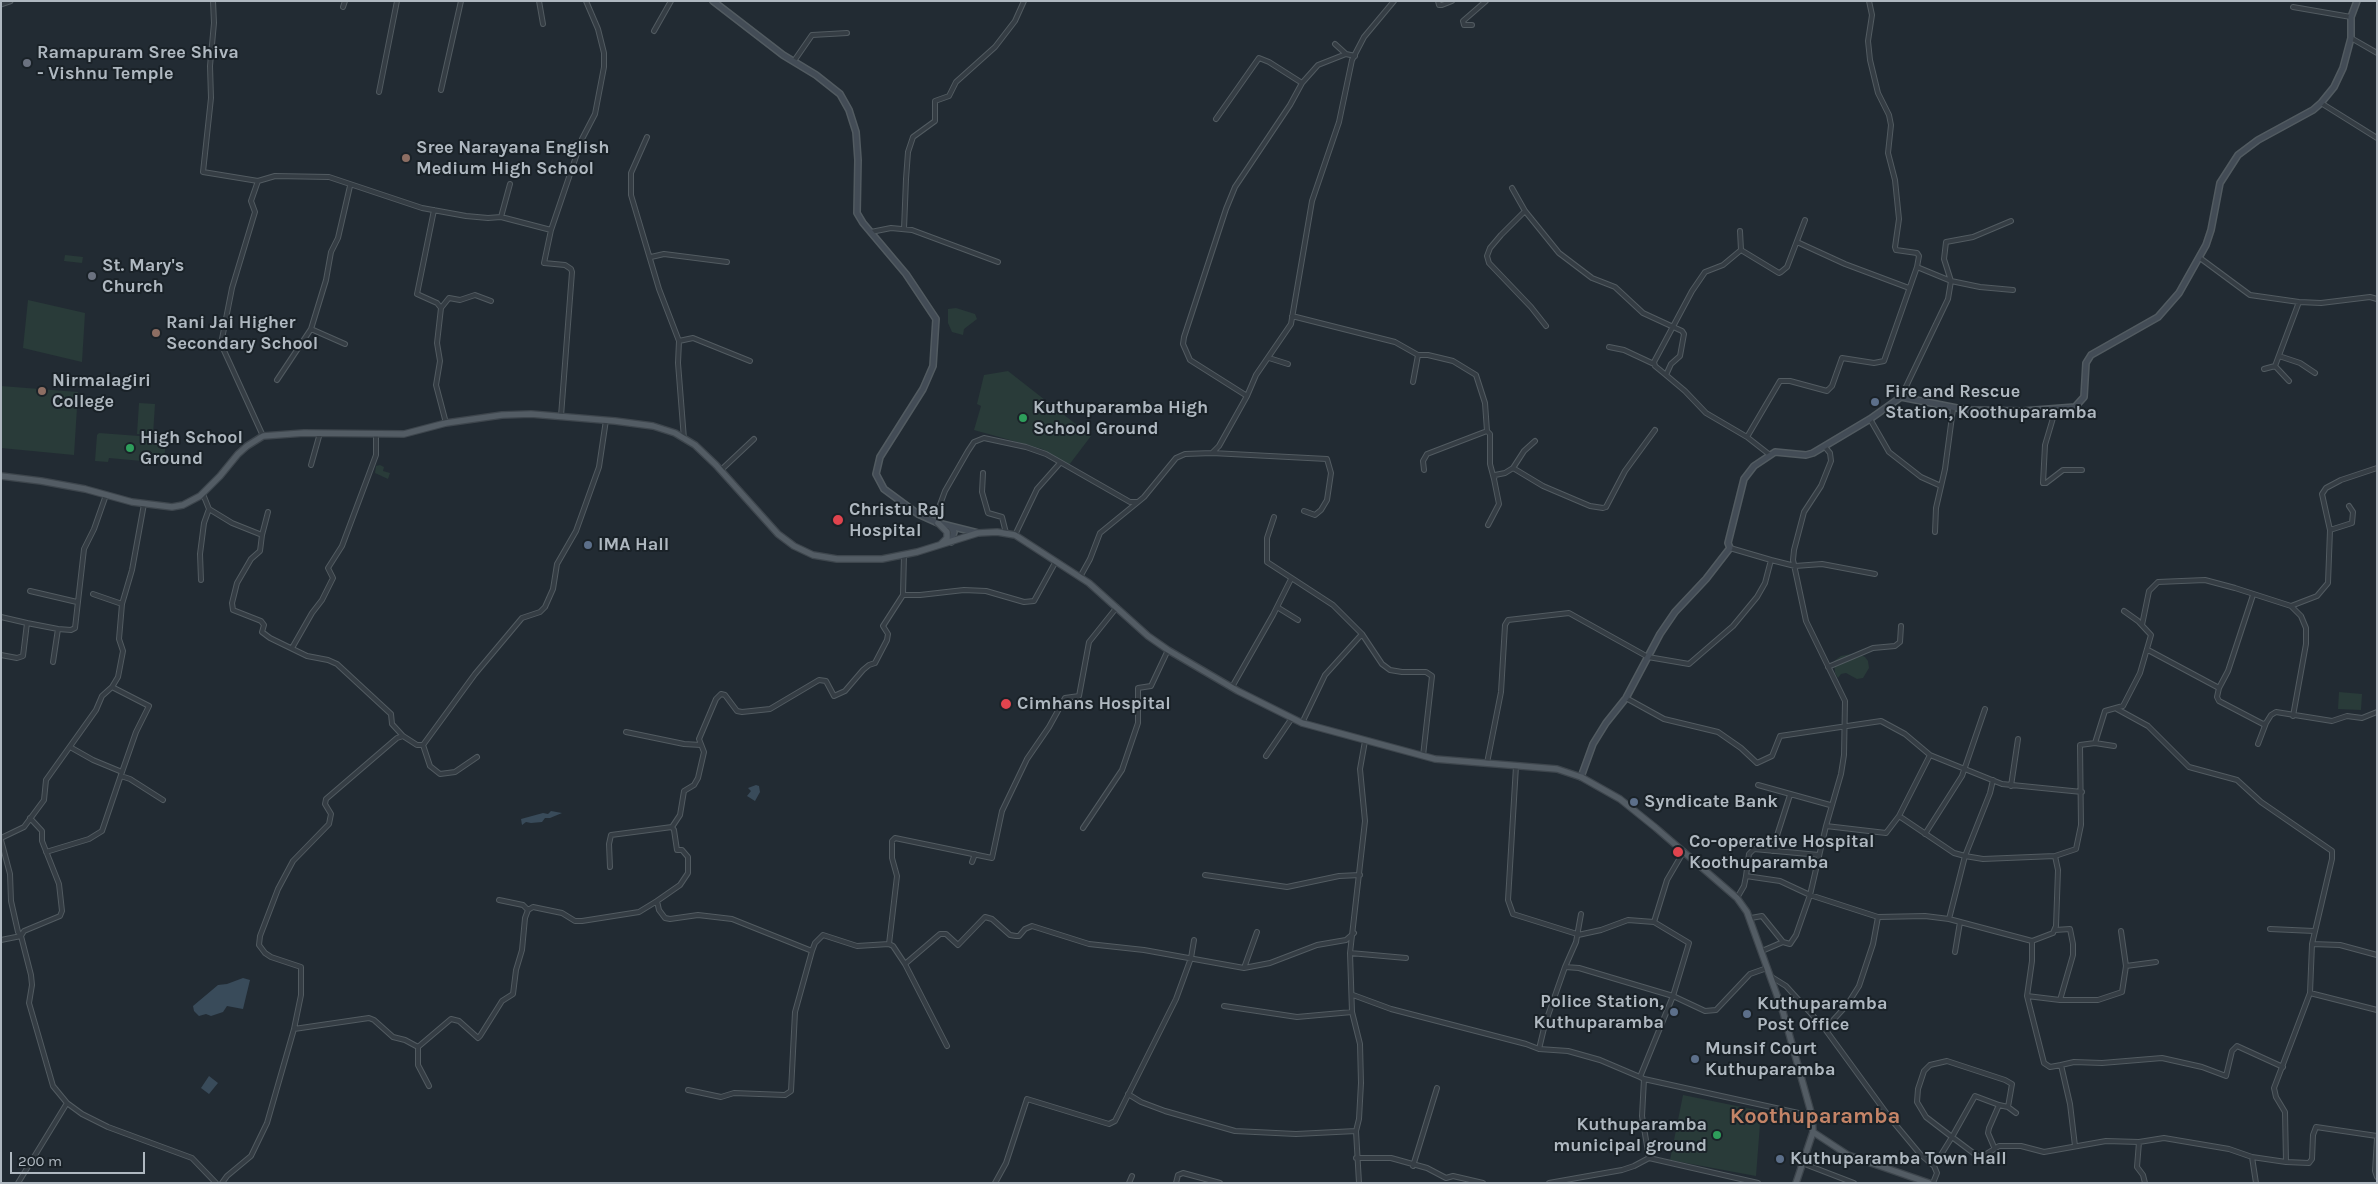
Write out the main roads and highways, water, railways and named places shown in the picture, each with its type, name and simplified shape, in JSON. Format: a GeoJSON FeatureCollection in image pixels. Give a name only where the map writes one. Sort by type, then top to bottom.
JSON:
{"type":"FeatureCollection","features":[{"type":"Feature","properties":{"kind":"main road"},"geometry":{"type":"LineString","coordinates":[[713,1],[840,94],[849,110],[856,132],[858,213],[871,232],[906,274],[936,319],[933,366],[923,389],[880,457],[876,474],[884,489],[918,514],[938,523],[978,533],[1016,535],[1080,577],[1117,606],[1148,636],[1168,650],[1232,687],[1302,723],[1423,756],[1487,764],[1557,769],[1581,776],[1620,799],[1684,851],[1737,898],[1751,918],[1783,1012],[1812,1116],[1813,1132],[1796,1183]]}},
{"type":"Feature","properties":{"kind":"main road"},"geometry":{"type":"LineString","coordinates":[[1581,776],[1599,733],[1626,698],[1675,612],[1706,579],[1730,548],[1728,543],[1744,479],[1754,466],[1770,455],[1782,451],[1806,455],[1825,447],[1902,397],[1920,399],[1952,409],[2023,411],[2074,407],[2080,402],[2086,388],[2086,363],[2091,354],[2158,317],[2179,293],[2200,258],[2211,230],[2220,183],[2238,155],[2258,140],[2321,103],[2334,87],[2343,68],[2351,38],[2351,17],[2357,1]]}},
{"type":"Feature","properties":{"kind":"main road"},"geometry":{"type":"LineString","coordinates":[[1,476],[41,481],[144,504],[172,507],[183,505],[202,494],[246,446],[263,436],[320,433],[404,434],[446,422],[502,415],[561,416],[653,426],[675,433],[695,445],[721,470],[778,534],[794,546],[813,555],[838,559],[882,559],[939,546],[978,533]]}},
{"type":"Feature","properties":{"kind":"main road"},"geometry":{"type":"LineString","coordinates":[[938,523],[946,530],[947,535],[939,546]]}},
{"type":"Feature","properties":{"kind":"main road"},"geometry":{"type":"LineString","coordinates":[[950,526],[954,532],[951,542]]}},
{"type":"Feature","properties":{"kind":"main road"},"geometry":{"type":"LineString","coordinates":[[1813,1132],[1848,1155],[1909,1180],[1929,1183]]}},
{"type":"Feature","properties":{"kind":"water"},"geometry":{"type":"Polygon","coordinates":[[[756,785],[759,786],[760,792],[755,801],[747,796],[751,791],[748,788],[756,785]]]}},
{"type":"Feature","properties":{"kind":"water"},"geometry":{"type":"Polygon","coordinates":[[[551,811],[562,813],[545,818],[542,822],[526,822],[522,825],[521,819],[543,813],[548,814],[551,811]]]}},
{"type":"Feature","properties":{"kind":"water"},"geometry":{"type":"Polygon","coordinates":[[[243,978],[250,980],[243,1009],[227,1006],[223,1012],[211,1016],[206,1014],[199,1016],[194,1011],[193,1006],[218,985],[243,978]]]}},
{"type":"Feature","properties":{"kind":"water"},"geometry":{"type":"Polygon","coordinates":[[[209,1076],[218,1083],[209,1094],[201,1088],[209,1076]]]}},
{"type":"Feature","properties":{"kind":"place","name":"Ramapuram Sree Shiva - Vishnu Temple"},"geometry":{"type":"Point","coordinates":[27,63]}},
{"type":"Feature","properties":{"kind":"place","name":"Sree Narayana English Medium High School"},"geometry":{"type":"Point","coordinates":[406,158]}},
{"type":"Feature","properties":{"kind":"place","name":"St. Mary's Church"},"geometry":{"type":"Point","coordinates":[92,276]}},
{"type":"Feature","properties":{"kind":"place","name":"Rani Jai Higher Secondary School"},"geometry":{"type":"Point","coordinates":[156,333]}},
{"type":"Feature","properties":{"kind":"place","name":"Nirmalagiri College"},"geometry":{"type":"Point","coordinates":[42,391]}},
{"type":"Feature","properties":{"kind":"place","name":"Fire and Rescue Station, Koothuparamba"},"geometry":{"type":"Point","coordinates":[1875,402]}},
{"type":"Feature","properties":{"kind":"place","name":"Kuthuparamba High School Ground"},"geometry":{"type":"Point","coordinates":[1023,418]}},
{"type":"Feature","properties":{"kind":"place","name":"High School Ground"},"geometry":{"type":"Point","coordinates":[130,448]}},
{"type":"Feature","properties":{"kind":"place","name":"Christu Raj Hospital"},"geometry":{"type":"Point","coordinates":[838,520]}},
{"type":"Feature","properties":{"kind":"place","name":"IMA Hall"},"geometry":{"type":"Point","coordinates":[588,545]}},
{"type":"Feature","properties":{"kind":"place","name":"Cimhans Hospital"},"geometry":{"type":"Point","coordinates":[1006,704]}},
{"type":"Feature","properties":{"kind":"place","name":"Syndicate Bank"},"geometry":{"type":"Point","coordinates":[1634,802]}},
{"type":"Feature","properties":{"kind":"place","name":"Co-operative Hospital Koothuparamba"},"geometry":{"type":"Point","coordinates":[1678,852]}},
{"type":"Feature","properties":{"kind":"place","name":"Police Station, Kuthuparamba"},"geometry":{"type":"Point","coordinates":[1674,1012]}},
{"type":"Feature","properties":{"kind":"place","name":"Kuthuparamba Post Office"},"geometry":{"type":"Point","coordinates":[1747,1014]}},
{"type":"Feature","properties":{"kind":"place","name":"Munsif Court Kuthuparamba"},"geometry":{"type":"Point","coordinates":[1695,1059]}},
{"type":"Feature","properties":{"kind":"place","name":"Kuthuparamba municipal ground"},"geometry":{"type":"Point","coordinates":[1717,1135]}},
{"type":"Feature","properties":{"kind":"place","name":"Kuthuparamba Town Hall"},"geometry":{"type":"Point","coordinates":[1780,1159]}},
{"type":"Feature","properties":{"kind":"district","name":"Koothuparamba"},"geometry":{"type":"Point","coordinates":[1815,1117]}}]}
